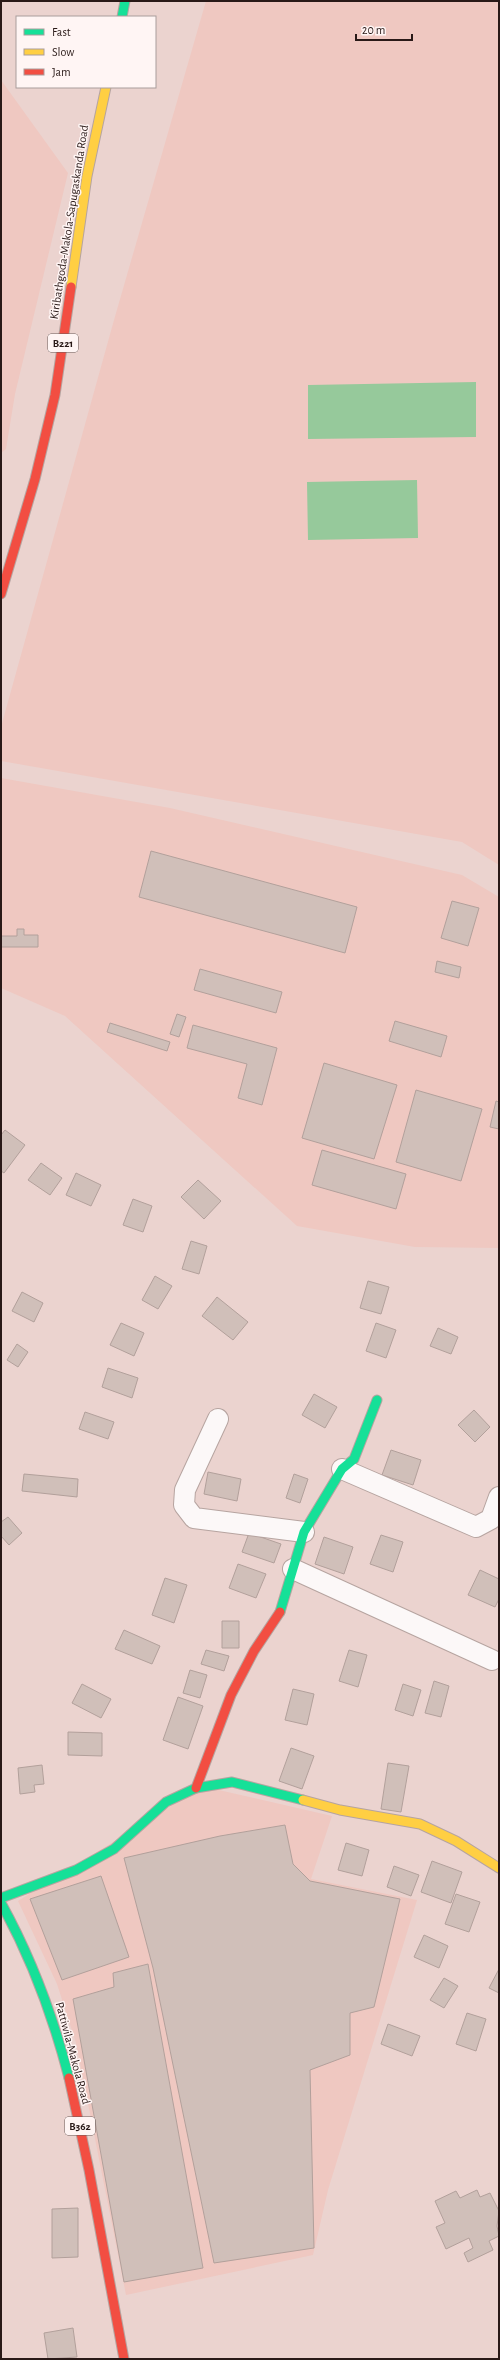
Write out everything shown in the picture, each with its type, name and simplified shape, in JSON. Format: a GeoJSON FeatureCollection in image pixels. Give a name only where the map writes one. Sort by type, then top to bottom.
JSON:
{"type":"FeatureCollection","features":[{"type":"Feature","properties":{"kind":"main road"},"geometry":{"type":"LineString","coordinates":[[122,16],[125,1]]}},
{"type":"Feature","properties":{"kind":"main road","name":"Kiribathgoda-Makola-Sapugaskanda Road"},"geometry":{"type":"LineString","coordinates":[[1,594],[35,479],[55,395],[87,176],[106,88]]}},
{"type":"Feature","properties":{"kind":"main road"},"geometry":{"type":"LineString","coordinates":[[196,1788],[231,1695],[254,1651],[280,1614],[304,1532],[325,1494],[342,1469],[354,1458],[377,1400]]}},
{"type":"Feature","properties":{"kind":"main road"},"geometry":{"type":"LineString","coordinates":[[1,1898],[76,1870],[114,1849],[166,1802],[196,1788],[232,1782],[340,1810],[420,1824],[456,1841],[499,1868]]}},
{"type":"Feature","properties":{"kind":"main road","name":"Pattiwila-Makola Road"},"geometry":{"type":"LineString","coordinates":[[1,1903],[17,1930],[47,2001],[60,2040],[84,2140],[124,2359]]}},
{"type":"Feature","properties":{"kind":"street"},"geometry":{"type":"LineString","coordinates":[[218,1420],[185,1490],[184,1505],[194,1518],[304,1532]]}},
{"type":"Feature","properties":{"kind":"street"},"geometry":{"type":"LineString","coordinates":[[342,1469],[476,1526],[491,1518],[499,1497]]}},
{"type":"Feature","properties":{"kind":"street"},"geometry":{"type":"LineString","coordinates":[[293,1569],[492,1660]]}},
{"type":"Feature","properties":{"kind":"shaded area"},"geometry":{"type":"Polygon","coordinates":[[[206,1],[499,1],[499,865],[462,842],[1,761],[1,727],[114,320],[206,1]]]}},
{"type":"Feature","properties":{"kind":"shaded area"},"geometry":{"type":"Polygon","coordinates":[[[1,80],[68,173],[15,394],[6,449],[1,453],[1,80]]]}},
{"type":"Feature","properties":{"kind":"shaded area"},"geometry":{"type":"Polygon","coordinates":[[[476,382],[476,437],[308,439],[308,385],[476,382]]]}},
{"type":"Feature","properties":{"kind":"shaded area"},"geometry":{"type":"Polygon","coordinates":[[[417,480],[418,538],[308,540],[307,482],[417,480]]]}},
{"type":"Feature","properties":{"kind":"shaded area"},"geometry":{"type":"Polygon","coordinates":[[[1,778],[170,808],[462,875],[499,897],[499,1248],[415,1247],[297,1226],[65,1016],[1,988],[1,778]]]}},
{"type":"Feature","properties":{"kind":"shaded area"},"geometry":{"type":"Polygon","coordinates":[[[210,1788],[332,1816],[311,1879],[417,1900],[328,2190],[313,2255],[126,2295],[76,2043],[57,1984],[18,1901],[184,1798],[210,1788]]]}},
{"type":"Feature","properties":{"kind":"building"},"geometry":{"type":"Polygon","coordinates":[[[151,851],[357,907],[345,953],[139,897],[151,851]]]}},
{"type":"Feature","properties":{"kind":"building"},"geometry":{"type":"Polygon","coordinates":[[[452,901],[479,908],[468,946],[441,938],[452,901]]]}},
{"type":"Feature","properties":{"kind":"building"},"geometry":{"type":"Polygon","coordinates":[[[17,929],[24,929],[24,935],[38,935],[38,947],[1,947],[1,936],[17,936],[17,929]]]}},
{"type":"Feature","properties":{"kind":"building"},"geometry":{"type":"Polygon","coordinates":[[[437,961],[461,967],[459,978],[435,972],[437,961]]]}},
{"type":"Feature","properties":{"kind":"building"},"geometry":{"type":"Polygon","coordinates":[[[200,969],[282,992],[276,1013],[194,990],[200,969]]]}},
{"type":"Feature","properties":{"kind":"building"},"geometry":{"type":"Polygon","coordinates":[[[177,1014],[186,1017],[179,1037],[170,1034],[177,1014]]]}},
{"type":"Feature","properties":{"kind":"building"},"geometry":{"type":"Polygon","coordinates":[[[395,1021],[447,1036],[441,1057],[389,1041],[395,1021]]]}},
{"type":"Feature","properties":{"kind":"building"},"geometry":{"type":"Polygon","coordinates":[[[110,1023],[170,1042],[167,1051],[107,1032],[110,1023]]]}},
{"type":"Feature","properties":{"kind":"building"},"geometry":{"type":"Polygon","coordinates":[[[193,1025],[277,1048],[262,1105],[238,1098],[247,1064],[187,1048],[193,1025]]]}},
{"type":"Feature","properties":{"kind":"building"},"geometry":{"type":"Polygon","coordinates":[[[324,1063],[397,1085],[374,1159],[302,1138],[324,1063]]]}},
{"type":"Feature","properties":{"kind":"building"},"geometry":{"type":"Polygon","coordinates":[[[416,1090],[482,1109],[461,1181],[396,1162],[416,1090]]]}},
{"type":"Feature","properties":{"kind":"building"},"geometry":{"type":"Polygon","coordinates":[[[496,1101],[499,1102],[499,1129],[490,1127],[496,1101]]]}},
{"type":"Feature","properties":{"kind":"building"},"geometry":{"type":"Polygon","coordinates":[[[5,1130],[25,1145],[4,1173],[1,1171],[1,1135],[5,1130]]]}},
{"type":"Feature","properties":{"kind":"building"},"geometry":{"type":"Polygon","coordinates":[[[322,1150],[406,1174],[396,1209],[312,1185],[322,1150]]]}},
{"type":"Feature","properties":{"kind":"building"},"geometry":{"type":"Polygon","coordinates":[[[41,1163],[62,1178],[50,1195],[28,1180],[41,1163]]]}},
{"type":"Feature","properties":{"kind":"building"},"geometry":{"type":"Polygon","coordinates":[[[76,1173],[101,1185],[91,1206],[66,1195],[76,1173]]]}},
{"type":"Feature","properties":{"kind":"building"},"geometry":{"type":"Polygon","coordinates":[[[198,1180],[221,1201],[204,1219],[181,1197],[198,1180]]]}},
{"type":"Feature","properties":{"kind":"building"},"geometry":{"type":"Polygon","coordinates":[[[133,1199],[152,1206],[143,1232],[123,1225],[133,1199]]]}},
{"type":"Feature","properties":{"kind":"building"},"geometry":{"type":"Polygon","coordinates":[[[191,1241],[207,1246],[199,1274],[182,1269],[191,1241]]]}},
{"type":"Feature","properties":{"kind":"building"},"geometry":{"type":"Polygon","coordinates":[[[155,1276],[172,1286],[158,1309],[142,1300],[155,1276]]]}},
{"type":"Feature","properties":{"kind":"building"},"geometry":{"type":"Polygon","coordinates":[[[368,1281],[389,1287],[381,1314],[360,1308],[368,1281]]]}},
{"type":"Feature","properties":{"kind":"building"},"geometry":{"type":"Polygon","coordinates":[[[22,1292],[43,1303],[34,1322],[12,1311],[22,1292]]]}},
{"type":"Feature","properties":{"kind":"building"},"geometry":{"type":"Polygon","coordinates":[[[217,1297],[248,1322],[233,1340],[202,1316],[217,1297]]]}},
{"type":"Feature","properties":{"kind":"building"},"geometry":{"type":"Polygon","coordinates":[[[121,1323],[144,1333],[134,1356],[110,1345],[121,1323]]]}},
{"type":"Feature","properties":{"kind":"building"},"geometry":{"type":"Polygon","coordinates":[[[376,1323],[396,1330],[386,1358],[366,1351],[376,1323]]]}},
{"type":"Feature","properties":{"kind":"building"},"geometry":{"type":"Polygon","coordinates":[[[438,1328],[458,1337],[451,1354],[430,1346],[438,1328]]]}},
{"type":"Feature","properties":{"kind":"building"},"geometry":{"type":"Polygon","coordinates":[[[17,1344],[28,1352],[18,1367],[7,1360],[17,1344]]]}},
{"type":"Feature","properties":{"kind":"building"},"geometry":{"type":"Polygon","coordinates":[[[108,1368],[138,1378],[132,1398],[102,1387],[108,1368]]]}},
{"type":"Feature","properties":{"kind":"building"},"geometry":{"type":"Polygon","coordinates":[[[314,1394],[337,1407],[325,1428],[302,1415],[314,1394]]]}},
{"type":"Feature","properties":{"kind":"building"},"geometry":{"type":"Polygon","coordinates":[[[474,1410],[490,1427],[475,1442],[458,1425],[474,1410]]]}},
{"type":"Feature","properties":{"kind":"building"},"geometry":{"type":"Polygon","coordinates":[[[85,1412],[114,1422],[108,1439],[79,1429],[85,1412]]]}},
{"type":"Feature","properties":{"kind":"building"},"geometry":{"type":"Polygon","coordinates":[[[391,1450],[421,1460],[413,1485],[382,1475],[391,1450]]]}},
{"type":"Feature","properties":{"kind":"building"},"geometry":{"type":"Polygon","coordinates":[[[208,1472],[241,1479],[237,1501],[204,1494],[208,1472]]]}},
{"type":"Feature","properties":{"kind":"building"},"geometry":{"type":"Polygon","coordinates":[[[24,1474],[78,1479],[77,1497],[22,1491],[24,1474]]]}},
{"type":"Feature","properties":{"kind":"building"},"geometry":{"type":"Polygon","coordinates":[[[294,1474],[308,1479],[300,1503],[286,1498],[294,1474]]]}},
{"type":"Feature","properties":{"kind":"building"},"geometry":{"type":"Polygon","coordinates":[[[8,1517],[22,1533],[9,1545],[1,1536],[1,1522],[8,1517]]]}},
{"type":"Feature","properties":{"kind":"building"},"geometry":{"type":"Polygon","coordinates":[[[249,1533],[281,1544],[274,1563],[242,1552],[249,1533]]]}},
{"type":"Feature","properties":{"kind":"building"},"geometry":{"type":"Polygon","coordinates":[[[381,1535],[403,1542],[393,1572],[370,1564],[381,1535]]]}},
{"type":"Feature","properties":{"kind":"building"},"geometry":{"type":"Polygon","coordinates":[[[324,1537],[353,1547],[344,1574],[315,1564],[324,1537]]]}},
{"type":"Feature","properties":{"kind":"building"},"geometry":{"type":"Polygon","coordinates":[[[238,1564],[266,1574],[256,1598],[229,1588],[238,1564]]]}},
{"type":"Feature","properties":{"kind":"building"},"geometry":{"type":"Polygon","coordinates":[[[480,1570],[499,1579],[499,1599],[495,1607],[468,1595],[480,1570]]]}},
{"type":"Feature","properties":{"kind":"building"},"geometry":{"type":"Polygon","coordinates":[[[165,1578],[187,1585],[174,1623],[152,1615],[165,1578]]]}},
{"type":"Feature","properties":{"kind":"building"},"geometry":{"type":"Polygon","coordinates":[[[222,1621],[239,1621],[239,1648],[222,1648],[222,1621]]]}},
{"type":"Feature","properties":{"kind":"building"},"geometry":{"type":"Polygon","coordinates":[[[124,1630],[160,1646],[152,1664],[115,1649],[124,1630]]]}},
{"type":"Feature","properties":{"kind":"building"},"geometry":{"type":"Polygon","coordinates":[[[206,1650],[229,1656],[224,1671],[201,1664],[206,1650]]]}},
{"type":"Feature","properties":{"kind":"building"},"geometry":{"type":"Polygon","coordinates":[[[349,1650],[367,1655],[358,1687],[339,1681],[349,1650]]]}},
{"type":"Feature","properties":{"kind":"building"},"geometry":{"type":"Polygon","coordinates":[[[190,1670],[207,1675],[200,1698],[183,1693],[190,1670]]]}},
{"type":"Feature","properties":{"kind":"building"},"geometry":{"type":"Polygon","coordinates":[[[434,1681],[449,1686],[441,1717],[425,1713],[434,1681]]]}},
{"type":"Feature","properties":{"kind":"building"},"geometry":{"type":"Polygon","coordinates":[[[82,1684],[111,1699],[101,1718],[72,1703],[82,1684]]]}},
{"type":"Feature","properties":{"kind":"building"},"geometry":{"type":"Polygon","coordinates":[[[403,1684],[421,1690],[413,1716],[395,1710],[403,1684]]]}},
{"type":"Feature","properties":{"kind":"building"},"geometry":{"type":"Polygon","coordinates":[[[293,1689],[314,1694],[307,1725],[285,1720],[293,1689]]]}},
{"type":"Feature","properties":{"kind":"building"},"geometry":{"type":"Polygon","coordinates":[[[178,1697],[203,1706],[188,1749],[163,1740],[178,1697]]]}},
{"type":"Feature","properties":{"kind":"building"},"geometry":{"type":"Polygon","coordinates":[[[68,1732],[102,1733],[102,1756],[68,1755],[68,1732]]]}},
{"type":"Feature","properties":{"kind":"building"},"geometry":{"type":"Polygon","coordinates":[[[291,1748],[314,1756],[302,1789],[279,1781],[291,1748]]]}},
{"type":"Feature","properties":{"kind":"building"},"geometry":{"type":"Polygon","coordinates":[[[388,1763],[409,1766],[401,1812],[381,1809],[388,1763]]]}},
{"type":"Feature","properties":{"kind":"building"},"geometry":{"type":"Polygon","coordinates":[[[42,1765],[44,1784],[34,1785],[35,1792],[20,1794],[18,1768],[42,1765]]]}},
{"type":"Feature","properties":{"kind":"building"},"geometry":{"type":"Polygon","coordinates":[[[285,1825],[293,1864],[310,1881],[400,1899],[374,2007],[350,2013],[350,2055],[310,2070],[314,2248],[214,2263],[153,1968],[124,1858],[220,1836],[285,1825]]]}},
{"type":"Feature","properties":{"kind":"building"},"geometry":{"type":"Polygon","coordinates":[[[346,1843],[369,1850],[362,1876],[338,1870],[346,1843]]]}},
{"type":"Feature","properties":{"kind":"building"},"geometry":{"type":"Polygon","coordinates":[[[432,1861],[462,1872],[451,1903],[421,1892],[432,1861]]]}},
{"type":"Feature","properties":{"kind":"building"},"geometry":{"type":"Polygon","coordinates":[[[394,1866],[419,1875],[411,1896],[387,1887],[394,1866]]]}},
{"type":"Feature","properties":{"kind":"building"},"geometry":{"type":"Polygon","coordinates":[[[101,1876],[129,1957],[62,1980],[30,1899],[101,1876]]]}},
{"type":"Feature","properties":{"kind":"building"},"geometry":{"type":"Polygon","coordinates":[[[456,1894],[480,1902],[469,1932],[445,1924],[456,1894]]]}},
{"type":"Feature","properties":{"kind":"building"},"geometry":{"type":"Polygon","coordinates":[[[424,1935],[448,1946],[439,1968],[414,1957],[424,1935]]]}},
{"type":"Feature","properties":{"kind":"building"},"geometry":{"type":"Polygon","coordinates":[[[148,1964],[203,2268],[124,2282],[73,1999],[114,1987],[113,1973],[148,1964]]]}},
{"type":"Feature","properties":{"kind":"building"},"geometry":{"type":"Polygon","coordinates":[[[499,1969],[499,1993],[489,1988],[499,1969]]]}},
{"type":"Feature","properties":{"kind":"building"},"geometry":{"type":"Polygon","coordinates":[[[444,1978],[458,1986],[444,2008],[430,2000],[444,1978]]]}},
{"type":"Feature","properties":{"kind":"building"},"geometry":{"type":"Polygon","coordinates":[[[467,2013],[486,2019],[476,2051],[456,2044],[467,2013]]]}},
{"type":"Feature","properties":{"kind":"building"},"geometry":{"type":"Polygon","coordinates":[[[388,2024],[420,2036],[412,2056],[381,2044],[388,2024]]]}},
{"type":"Feature","properties":{"kind":"building"},"geometry":{"type":"Polygon","coordinates":[[[477,2190],[480,2197],[490,2193],[499,2211],[497,2226],[499,2236],[489,2241],[493,2250],[468,2262],[464,2253],[473,2248],[469,2238],[446,2249],[436,2227],[445,2223],[435,2201],[456,2191],[460,2198],[477,2190]]]}},
{"type":"Feature","properties":{"kind":"building"},"geometry":{"type":"Polygon","coordinates":[[[78,2208],[78,2257],[52,2258],[52,2209],[78,2208]]]}},
{"type":"Feature","properties":{"kind":"building"},"geometry":{"type":"Polygon","coordinates":[[[73,2328],[77,2357],[48,2359],[44,2333],[73,2328]]]}},
{"type":"Feature","properties":{"kind":"traffic: fast"},"geometry":{"type":"LineString","coordinates":[[122,16],[125,1]]}},
{"type":"Feature","properties":{"kind":"traffic: fast"},"geometry":{"type":"LineString","coordinates":[[280,1612],[304,1532],[342,1469],[354,1459],[377,1400]]}},
{"type":"Feature","properties":{"kind":"traffic: fast"},"geometry":{"type":"LineString","coordinates":[[1,1898],[76,1870],[114,1849],[166,1802],[196,1788],[232,1782],[303,1800]]}},
{"type":"Feature","properties":{"kind":"traffic: fast"},"geometry":{"type":"LineString","coordinates":[[1,1903],[41,1988],[56,2032],[69,2078]]}},
{"type":"Feature","properties":{"kind":"traffic: slow"},"geometry":{"type":"LineString","coordinates":[[71,287],[87,176],[106,88]]}},
{"type":"Feature","properties":{"kind":"traffic: slow"},"geometry":{"type":"LineString","coordinates":[[303,1800],[340,1810],[420,1824],[456,1841],[499,1868]]}},
{"type":"Feature","properties":{"kind":"traffic: jam"},"geometry":{"type":"LineString","coordinates":[[1,594],[35,479],[55,395],[71,287]]}},
{"type":"Feature","properties":{"kind":"traffic: jam"},"geometry":{"type":"LineString","coordinates":[[196,1788],[231,1695],[254,1651],[280,1612]]}},
{"type":"Feature","properties":{"kind":"traffic: jam"},"geometry":{"type":"LineString","coordinates":[[69,2078],[89,2170],[124,2359]]}}]}
